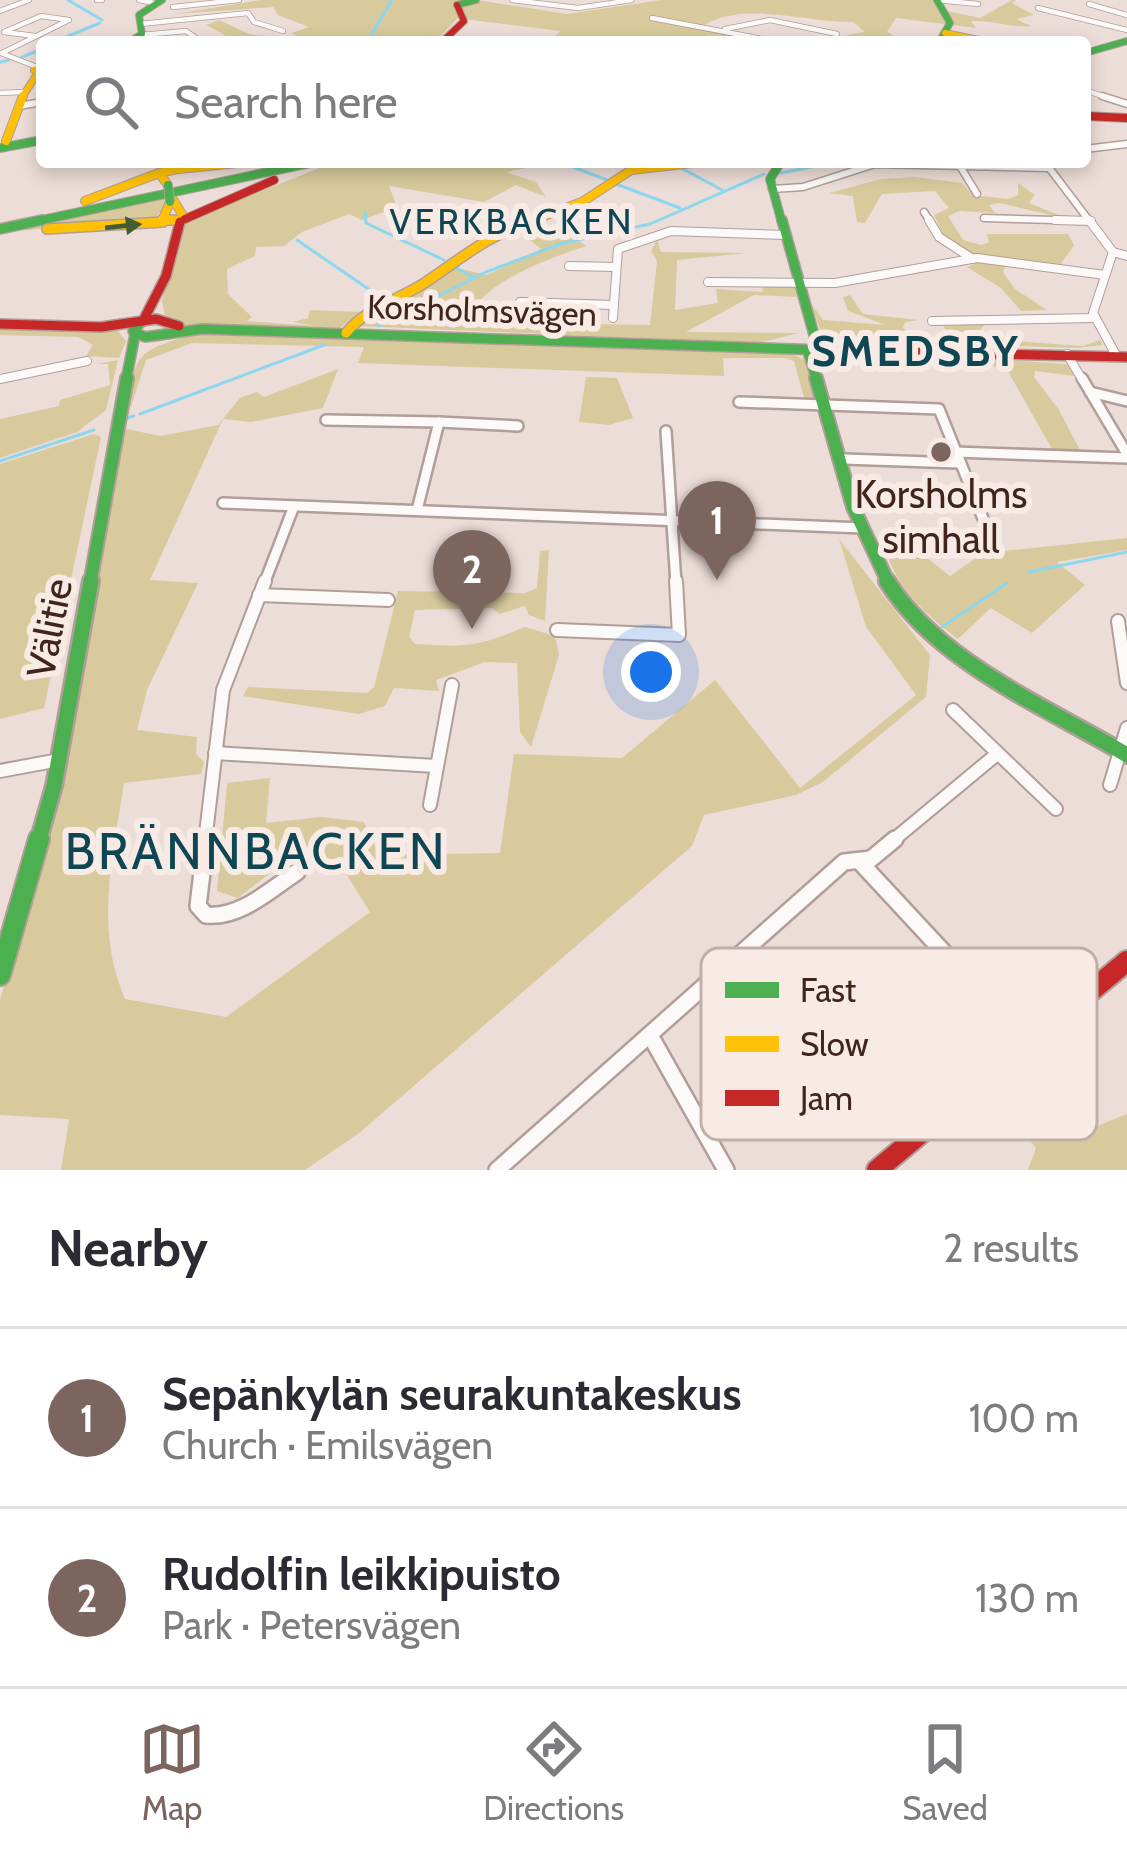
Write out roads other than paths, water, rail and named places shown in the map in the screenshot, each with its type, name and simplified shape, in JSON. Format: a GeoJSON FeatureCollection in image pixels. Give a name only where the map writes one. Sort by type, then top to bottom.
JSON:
{"type":"FeatureCollection","features":[{"type":"Feature","properties":{"kind":"main road"},"geometry":{"type":"LineString","coordinates":[[450,3],[476,0]]}},
{"type":"Feature","properties":{"kind":"main road"},"geometry":{"type":"LineString","coordinates":[[937,0],[950,23],[943,36]]}},
{"type":"Feature","properties":{"kind":"main road"},"geometry":{"type":"LineString","coordinates":[[137,34],[139,16],[153,10],[157,2]]}},
{"type":"Feature","properties":{"kind":"main road"},"geometry":{"type":"LineString","coordinates":[[448,36],[464,21],[450,3]]}},
{"type":"Feature","properties":{"kind":"main road"},"geometry":{"type":"LineString","coordinates":[[1091,51],[1127,40]]}},
{"type":"Feature","properties":{"kind":"main road"},"geometry":{"type":"LineString","coordinates":[[36,76],[4,146],[36,141]]}},
{"type":"Feature","properties":{"kind":"main road"},"geometry":{"type":"LineString","coordinates":[[1091,115],[1127,117]]}},
{"type":"Feature","properties":{"kind":"main road"},"geometry":{"type":"LineString","coordinates":[[0,227],[170,172],[201,168]]}},
{"type":"Feature","properties":{"kind":"main road"},"geometry":{"type":"LineString","coordinates":[[0,227],[269,168]]}},
{"type":"Feature","properties":{"kind":"main road"},"geometry":{"type":"LineString","coordinates":[[0,227],[286,168]]}},
{"type":"Feature","properties":{"kind":"main road"},"geometry":{"type":"LineString","coordinates":[[0,227],[174,224],[315,168]]}},
{"type":"Feature","properties":{"kind":"main road"},"geometry":{"type":"LineString","coordinates":[[346,333],[365,311],[423,284],[470,245],[582,202],[627,168]]}},
{"type":"Feature","properties":{"kind":"main road"},"geometry":{"type":"LineString","coordinates":[[776,168],[771,175],[772,189],[825,404],[883,577],[933,630],[1125,754]]}},
{"type":"Feature","properties":{"kind":"main road","name":"Välitie"},"geometry":{"type":"LineString","coordinates":[[0,975],[31,880],[58,760],[138,328],[155,304],[174,224],[170,172]]}},
{"type":"Feature","properties":{"kind":"main road"},"geometry":{"type":"LineString","coordinates":[[132,360],[161,327],[155,304]]}},
{"type":"Feature","properties":{"kind":"main road","name":"Korsholmsvägen"},"geometry":{"type":"LineString","coordinates":[[1,324],[1121,354]]}},
{"type":"Feature","properties":{"kind":"main road"},"geometry":{"type":"LineString","coordinates":[[1097,985],[1127,961]]}},
{"type":"Feature","properties":{"kind":"main road"},"geometry":{"type":"LineString","coordinates":[[888,1167],[918,1140]]}},
{"type":"Feature","properties":{"kind":"street"},"geometry":{"type":"LineString","coordinates":[[157,2],[239,0]]}},
{"type":"Feature","properties":{"kind":"street"},"geometry":{"type":"LineString","coordinates":[[512,0],[567,8],[632,0]]}},
{"type":"Feature","properties":{"kind":"street"},"geometry":{"type":"LineString","coordinates":[[937,0],[978,4]]}},
{"type":"Feature","properties":{"kind":"street"},"geometry":{"type":"LineString","coordinates":[[0,7],[26,2]]}},
{"type":"Feature","properties":{"kind":"street"},"geometry":{"type":"LineString","coordinates":[[0,7],[14,8],[26,2]]}},
{"type":"Feature","properties":{"kind":"street"},"geometry":{"type":"LineString","coordinates":[[1089,4],[1127,15]]}},
{"type":"Feature","properties":{"kind":"street"},"geometry":{"type":"LineString","coordinates":[[1037,8],[1127,30]]}},
{"type":"Feature","properties":{"kind":"street"},"geometry":{"type":"LineString","coordinates":[[137,34],[248,13],[254,22],[283,31]]}},
{"type":"Feature","properties":{"kind":"street"},"geometry":{"type":"LineString","coordinates":[[1,53],[69,20],[41,16],[4,32],[34,36]]}},
{"type":"Feature","properties":{"kind":"street"},"geometry":{"type":"LineString","coordinates":[[652,18],[754,36]]}},
{"type":"Feature","properties":{"kind":"street"},"geometry":{"type":"LineString","coordinates":[[725,29],[770,20],[837,34]]}},
{"type":"Feature","properties":{"kind":"street"},"geometry":{"type":"LineString","coordinates":[[137,34],[186,31],[193,36]]}},
{"type":"Feature","properties":{"kind":"street"},"geometry":{"type":"LineString","coordinates":[[1,53],[36,67]]}},
{"type":"Feature","properties":{"kind":"street"},"geometry":{"type":"LineString","coordinates":[[1091,92],[1127,104]]}},
{"type":"Feature","properties":{"kind":"street"},"geometry":{"type":"LineString","coordinates":[[0,93],[36,101]]}},
{"type":"Feature","properties":{"kind":"street"},"geometry":{"type":"LineString","coordinates":[[1091,148],[1127,144]]}},
{"type":"Feature","properties":{"kind":"street"},"geometry":{"type":"LineString","coordinates":[[772,189],[803,188],[863,168]]}},
{"type":"Feature","properties":{"kind":"street"},"geometry":{"type":"LineString","coordinates":[[961,168],[977,194]]}},
{"type":"Feature","properties":{"kind":"street"},"geometry":{"type":"LineString","coordinates":[[1049,168],[1113,252],[1127,256]]}},
{"type":"Feature","properties":{"kind":"street"},"geometry":{"type":"LineString","coordinates":[[924,212],[939,237],[973,259]]}},
{"type":"Feature","properties":{"kind":"street"},"geometry":{"type":"LineString","coordinates":[[984,218],[1091,221]]}},
{"type":"Feature","properties":{"kind":"street"},"geometry":{"type":"LineString","coordinates":[[613,318],[618,249],[671,231],[786,235]]}},
{"type":"Feature","properties":{"kind":"street"},"geometry":{"type":"LineString","coordinates":[[1094,318],[1113,252]]}},
{"type":"Feature","properties":{"kind":"street"},"geometry":{"type":"LineString","coordinates":[[708,282],[798,285],[914,273],[973,259],[1105,274]]}},
{"type":"Feature","properties":{"kind":"street"},"geometry":{"type":"LineString","coordinates":[[569,266],[616,267]]}},
{"type":"Feature","properties":{"kind":"street"},"geometry":{"type":"LineString","coordinates":[[520,302],[614,304]]}},
{"type":"Feature","properties":{"kind":"street"},"geometry":{"type":"LineString","coordinates":[[932,321],[1094,318]]}},
{"type":"Feature","properties":{"kind":"street"},"geometry":{"type":"LineString","coordinates":[[1094,318],[1121,354]]}},
{"type":"Feature","properties":{"kind":"street"},"geometry":{"type":"LineString","coordinates":[[844,459],[1127,456],[1067,354]]}},
{"type":"Feature","properties":{"kind":"street"},"geometry":{"type":"LineString","coordinates":[[0,379],[87,362]]}},
{"type":"Feature","properties":{"kind":"street"},"geometry":{"type":"LineString","coordinates":[[1090,392],[1127,400]]}},
{"type":"Feature","properties":{"kind":"street"},"geometry":{"type":"LineString","coordinates":[[739,402],[939,409],[988,531]]}},
{"type":"Feature","properties":{"kind":"street"},"geometry":{"type":"LineString","coordinates":[[326,419],[518,426]]}},
{"type":"Feature","properties":{"kind":"street"},"geometry":{"type":"LineString","coordinates":[[417,510],[439,422]]}},
{"type":"Feature","properties":{"kind":"street"},"geometry":{"type":"LineString","coordinates":[[557,630],[679,635],[666,430]]}},
{"type":"Feature","properties":{"kind":"street"},"geometry":{"type":"LineString","coordinates":[[223,502],[863,528]]}},
{"type":"Feature","properties":{"kind":"street"},"geometry":{"type":"LineString","coordinates":[[294,506],[223,690],[199,906],[206,915],[221,917],[297,872]]}},
{"type":"Feature","properties":{"kind":"street"},"geometry":{"type":"LineString","coordinates":[[259,595],[388,600]]}},
{"type":"Feature","properties":{"kind":"street"},"geometry":{"type":"LineString","coordinates":[[1118,621],[1127,683]]}},
{"type":"Feature","properties":{"kind":"street"},"geometry":{"type":"LineString","coordinates":[[430,805],[452,686]]}},
{"type":"Feature","properties":{"kind":"street"},"geometry":{"type":"LineString","coordinates":[[953,710],[1056,809]]}},
{"type":"Feature","properties":{"kind":"street"},"geometry":{"type":"LineString","coordinates":[[1110,785],[1125,754],[1127,728]]}},
{"type":"Feature","properties":{"kind":"street"},"geometry":{"type":"LineString","coordinates":[[215,753],[436,766]]}},
{"type":"Feature","properties":{"kind":"street"},"geometry":{"type":"LineString","coordinates":[[749,948],[844,862],[871,859],[997,754]]}},
{"type":"Feature","properties":{"kind":"street"},"geometry":{"type":"LineString","coordinates":[[0,771],[58,760]]}},
{"type":"Feature","properties":{"kind":"street"},"geometry":{"type":"LineString","coordinates":[[859,861],[940,948]]}},
{"type":"Feature","properties":{"kind":"street"},"geometry":{"type":"LineString","coordinates":[[497,1170],[701,992]]}},
{"type":"Feature","properties":{"kind":"street"},"geometry":{"type":"LineString","coordinates":[[651,1037],[701,1126]]}},
{"type":"Feature","properties":{"kind":"street"},"geometry":{"type":"LineString","coordinates":[[709,1140],[726,1170]]}},
{"type":"Feature","properties":{"kind":"waterway"},"geometry":{"type":"LineString","coordinates":[[68,0],[102,20]]}},
{"type":"Feature","properties":{"kind":"waterway"},"geometry":{"type":"LineString","coordinates":[[371,36],[392,0]]}},
{"type":"Feature","properties":{"kind":"waterway"},"geometry":{"type":"LineString","coordinates":[[68,36],[100,23]]}},
{"type":"Feature","properties":{"kind":"waterway"},"geometry":{"type":"LineString","coordinates":[[22,57],[36,51]]}},
{"type":"Feature","properties":{"kind":"waterway"},"geometry":{"type":"LineString","coordinates":[[0,62],[9,60]]}},
{"type":"Feature","properties":{"kind":"waterway"},"geometry":{"type":"LineString","coordinates":[[576,168],[607,180]]}},
{"type":"Feature","properties":{"kind":"waterway"},"geometry":{"type":"LineString","coordinates":[[781,173],[806,168]]}},
{"type":"Feature","properties":{"kind":"waterway"},"geometry":{"type":"LineString","coordinates":[[683,169],[722,190]]}},
{"type":"Feature","properties":{"kind":"waterway"},"geometry":{"type":"LineString","coordinates":[[474,278],[560,244],[650,224],[764,174]]}},
{"type":"Feature","properties":{"kind":"waterway"},"geometry":{"type":"LineString","coordinates":[[616,184],[680,208]]}},
{"type":"Feature","properties":{"kind":"waterway"},"geometry":{"type":"LineString","coordinates":[[365,212],[366,223],[444,260]]}},
{"type":"Feature","properties":{"kind":"waterway"},"geometry":{"type":"LineString","coordinates":[[297,240],[383,299]]}},
{"type":"Feature","properties":{"kind":"waterway"},"geometry":{"type":"LineString","coordinates":[[452,265],[474,278]]}},
{"type":"Feature","properties":{"kind":"waterway"},"geometry":{"type":"LineString","coordinates":[[378,326],[474,278]]}},
{"type":"Feature","properties":{"kind":"waterway"},"geometry":{"type":"LineString","coordinates":[[140,414],[324,345]]}},
{"type":"Feature","properties":{"kind":"waterway"},"geometry":{"type":"LineString","coordinates":[[127,418],[134,416]]}},
{"type":"Feature","properties":{"kind":"waterway"},"geometry":{"type":"LineString","coordinates":[[0,461],[94,430]]}},
{"type":"Feature","properties":{"kind":"waterway"},"geometry":{"type":"LineString","coordinates":[[1029,572],[1127,552]]}},
{"type":"Feature","properties":{"kind":"waterway"},"geometry":{"type":"LineString","coordinates":[[942,627],[1007,583]]}},
{"type":"Feature","properties":{"kind":"place","name":"Korsholms simhall"},"geometry":{"type":"Point","coordinates":[941,452]}},
{"type":"Feature","properties":{"kind":"place","name":"Sepänkylän seurakuntakeskus"},"geometry":{"type":"Point","coordinates":[717,580]}},
{"type":"Feature","properties":{"kind":"place","name":"Rudolfin leikkipuisto"},"geometry":{"type":"Point","coordinates":[472,629]}},
{"type":"Feature","properties":{"kind":"district","name":"VERKBACKEN"},"geometry":{"type":"Point","coordinates":[512,221]}},
{"type":"Feature","properties":{"kind":"district","name":"SMEDSBY"},"geometry":{"type":"Point","coordinates":[916,351]}},
{"type":"Feature","properties":{"kind":"district","name":"BRÄNNBACKEN"},"geometry":{"type":"Point","coordinates":[256,851]}}]}
